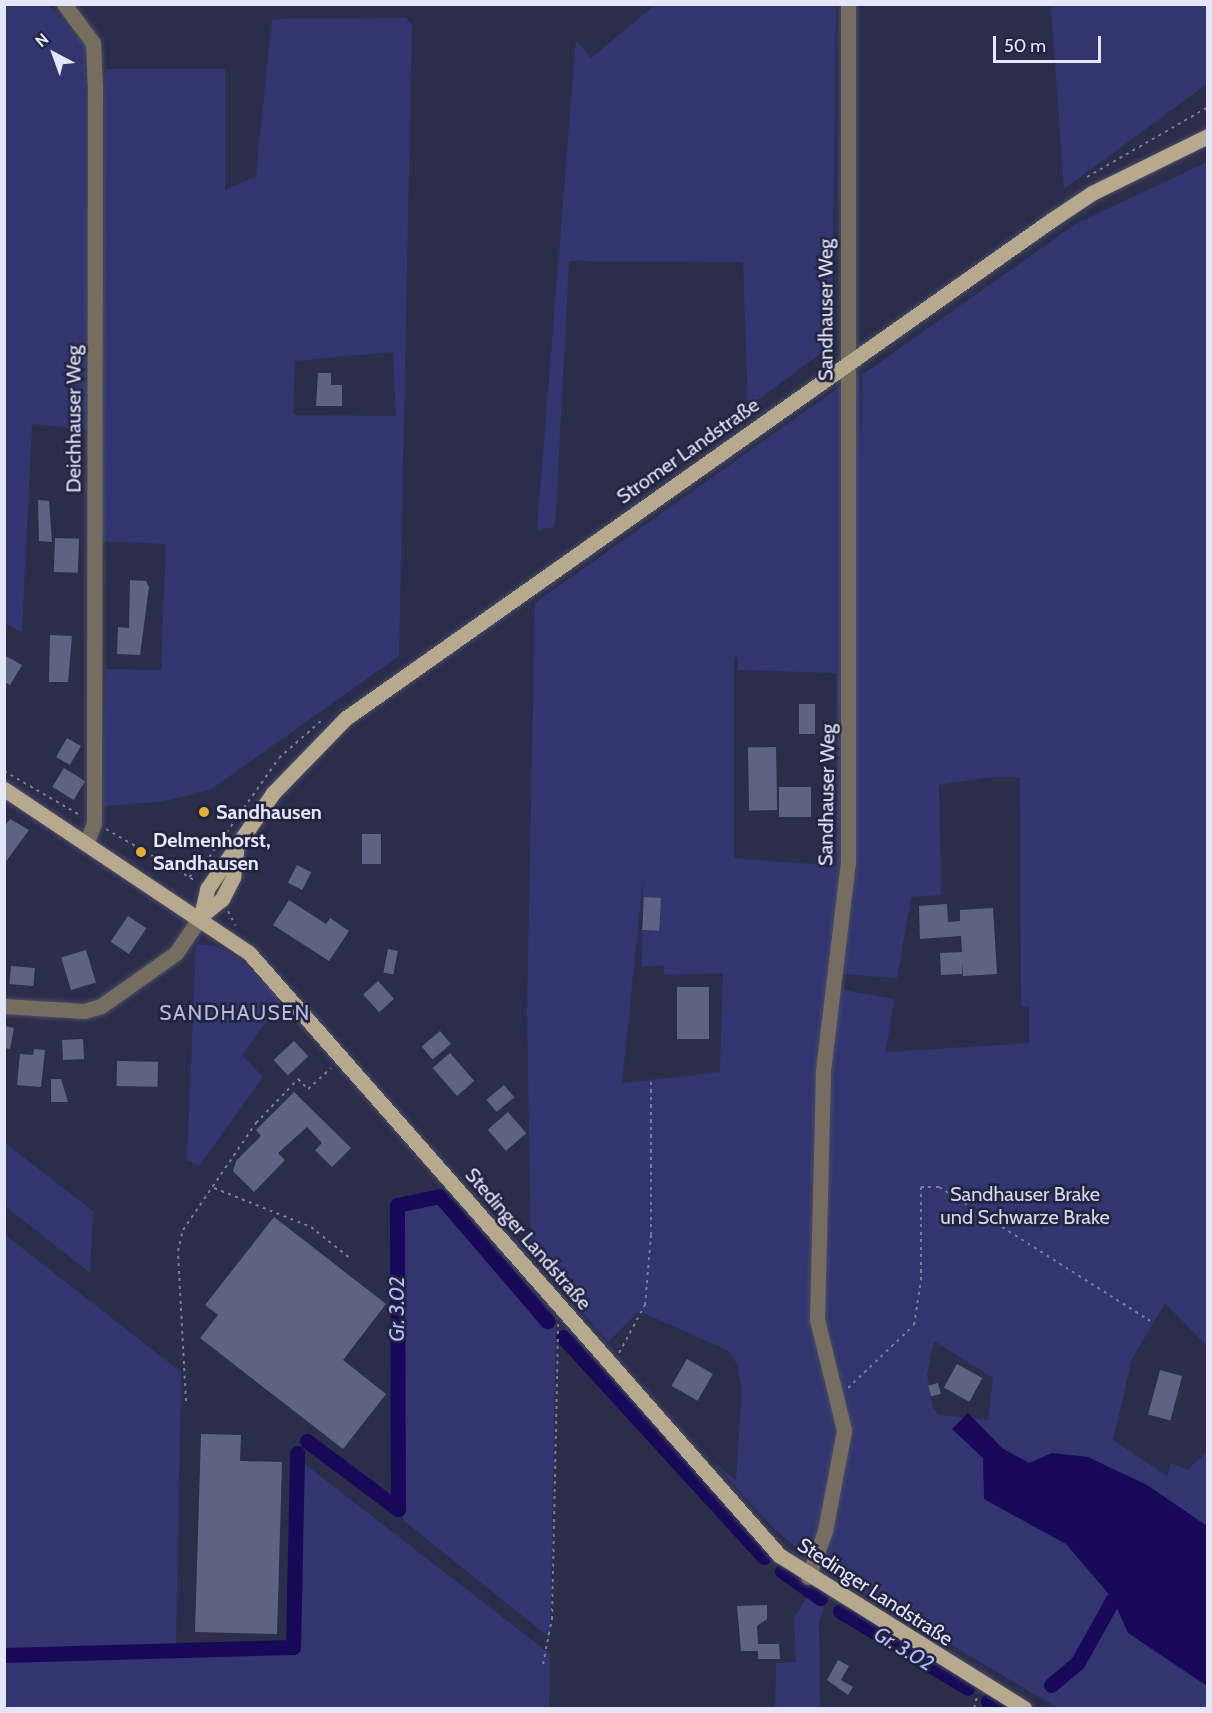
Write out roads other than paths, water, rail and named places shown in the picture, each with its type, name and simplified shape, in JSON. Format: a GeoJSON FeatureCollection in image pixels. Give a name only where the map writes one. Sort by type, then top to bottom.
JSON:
{"type":"FeatureCollection","features":[{"type":"Feature","properties":{"kind":"main road","name":"Stromer Landstraße"},"geometry":{"type":"LineString","coordinates":[[201,916],[207,889],[236,851],[279,786],[346,718],[1092,193],[1208,136]]}},
{"type":"Feature","properties":{"kind":"main road","name":"Stedinger Landstraße"},"geometry":{"type":"LineString","coordinates":[[4,789],[201,916],[249,953],[344,1056],[740,1516],[808,1577],[1024,1708]]}},
{"type":"Feature","properties":{"kind":"street","name":"Deichhauser Weg"},"geometry":{"type":"LineString","coordinates":[[64,4],[93,43],[95,89],[94,823],[87,842]]}},
{"type":"Feature","properties":{"kind":"street","name":"Sandhauser Weg"},"geometry":{"type":"LineString","coordinates":[[808,1577],[825,1531],[844,1430],[819,1338],[818,1187],[823,1071],[848,862],[846,365],[848,4]]}},
{"type":"Feature","properties":{"kind":"street"},"geometry":{"type":"LineString","coordinates":[[4,1006],[84,1011],[100,1006],[176,953],[201,916]]}},
{"type":"Feature","properties":{"kind":"waterway","name":"Gr. 3.02"},"geometry":{"type":"LineString","coordinates":[[307,1441],[398,1509],[397,1205],[440,1196],[547,1321]]}},
{"type":"Feature","properties":{"kind":"waterway","name":"Gr. 3.02"},"geometry":{"type":"LineString","coordinates":[[563,1337],[764,1557]]}},
{"type":"Feature","properties":{"kind":"waterway","name":"Gr. 3.02"},"geometry":{"type":"LineString","coordinates":[[4,1655],[293,1647],[297,1453]]}},
{"type":"Feature","properties":{"kind":"waterway","name":"Gr. 3.02"},"geometry":{"type":"LineString","coordinates":[[782,1571],[820,1598]]}},
{"type":"Feature","properties":{"kind":"waterway","name":"Gr. 3.02"},"geometry":{"type":"LineString","coordinates":[[1051,1685],[1078,1662],[1113,1599]]}},
{"type":"Feature","properties":{"kind":"waterway","name":"Gr. 3.02"},"geometry":{"type":"LineString","coordinates":[[840,1611],[968,1688]]}},
{"type":"Feature","properties":{"kind":"waterway","name":"Gr. 3.02"},"geometry":{"type":"LineString","coordinates":[[988,1701],[1001,1708]]}},
{"type":"Feature","properties":{"kind":"place","name":"Sandhausen"},"geometry":{"type":"Point","coordinates":[204,812]}},
{"type":"Feature","properties":{"kind":"place","name":"Delmenhorst, Sandhausen"},"geometry":{"type":"Point","coordinates":[141,852]}},
{"type":"Feature","properties":{"kind":"district","name":"SANDHAUSEN"},"geometry":{"type":"Point","coordinates":[235,1013]}},
{"type":"Feature","properties":{"kind":"park label","name":"Sandhauser Brake und Schwarze Brake"},"geometry":{"type":"Point","coordinates":[1025,1206]}}]}
